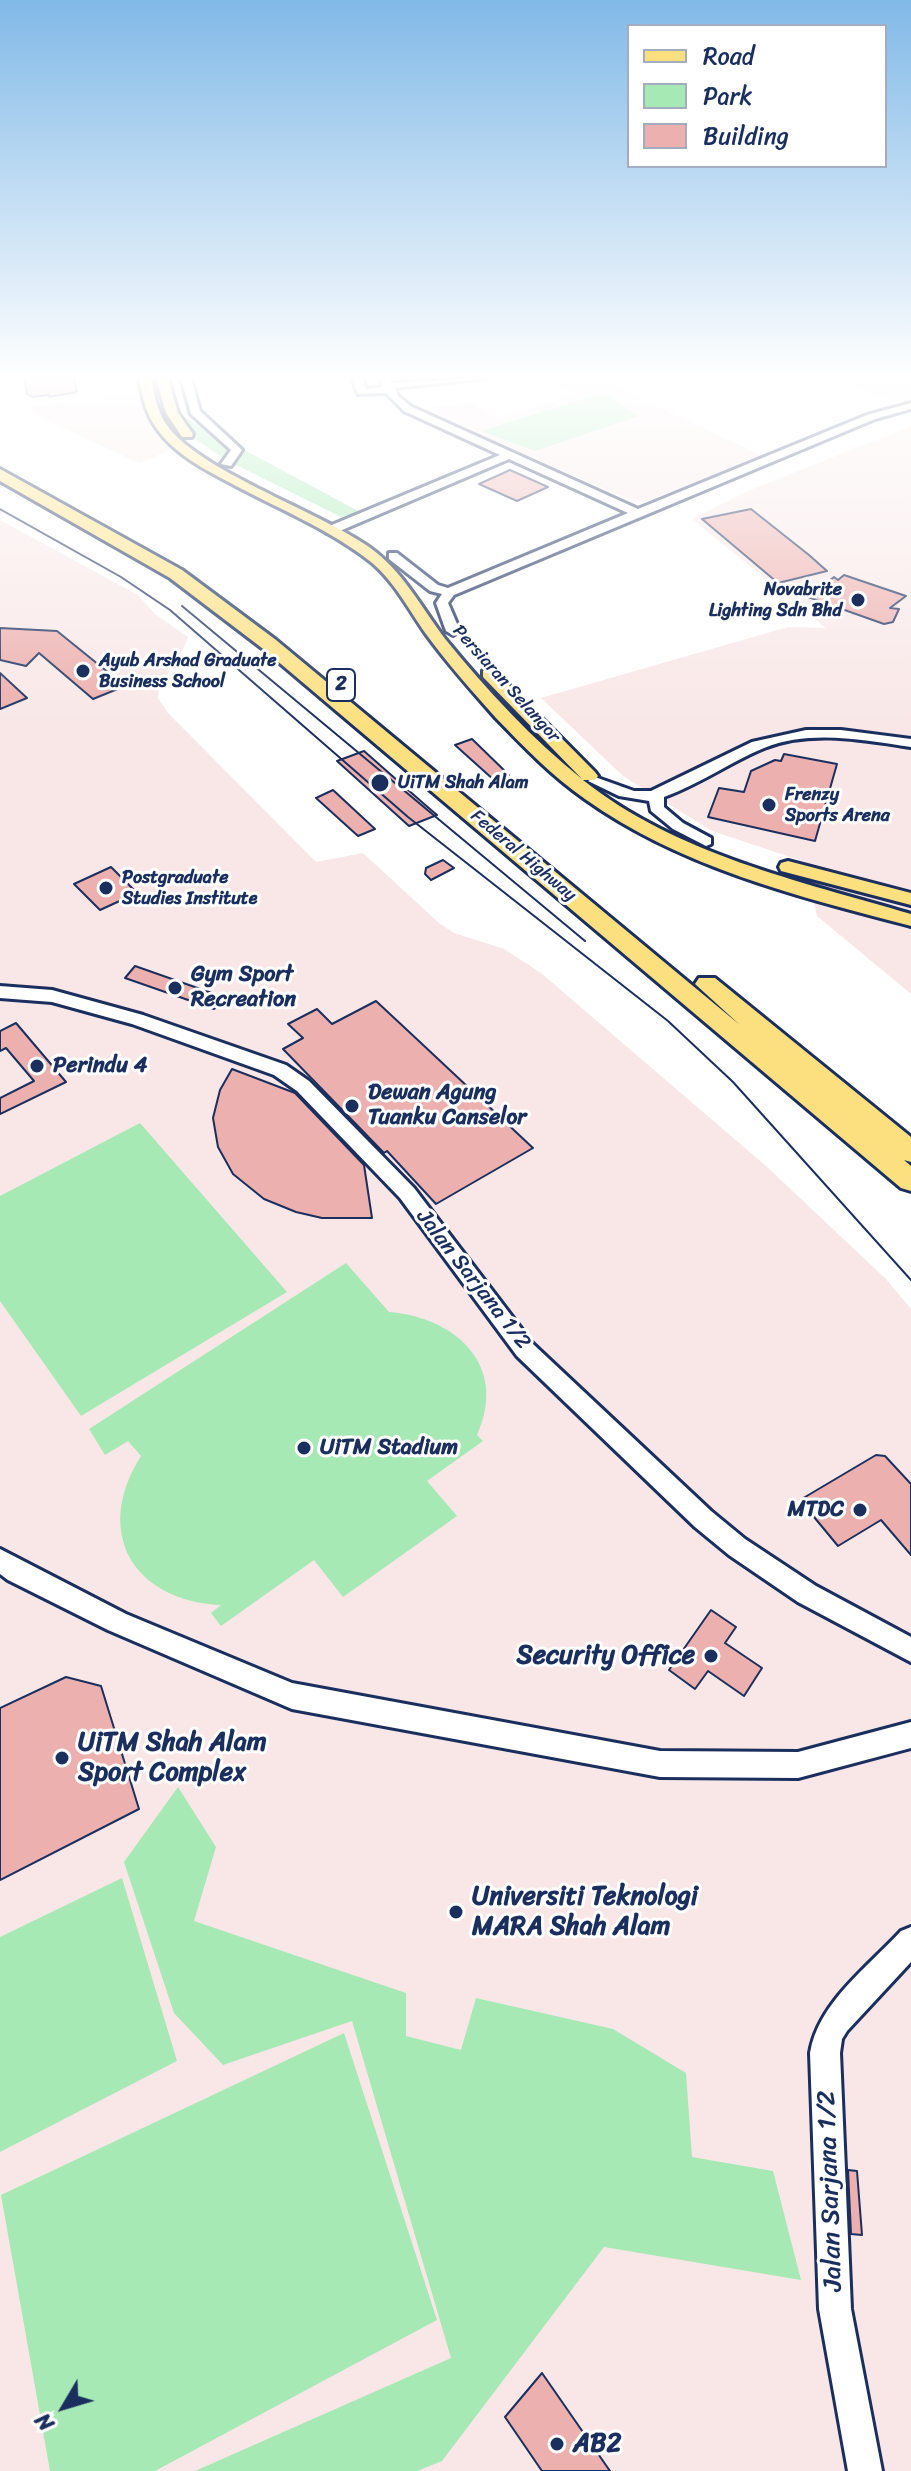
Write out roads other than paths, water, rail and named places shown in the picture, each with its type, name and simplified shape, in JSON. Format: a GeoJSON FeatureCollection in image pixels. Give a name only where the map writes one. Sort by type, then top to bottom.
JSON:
{"type":"FeatureCollection","features":[{"type":"Feature","properties":{"kind":"highway","name":"Federal Highway"},"geometry":{"type":"LineString","coordinates":[[34,493],[176,574],[269,644],[911,1181]]}},
{"type":"Feature","properties":{"kind":"highway","name":"Federal Highway"},"geometry":{"type":"LineString","coordinates":[[57,493],[129,532],[208,581],[275,631],[911,1152]]}},
{"type":"Feature","properties":{"kind":"main road","name":"Persiaran Selangor"},"geometry":{"type":"LineString","coordinates":[[267,493],[338,527],[388,570],[432,631],[502,714],[554,768],[597,801],[666,841],[710,859],[911,920]]}},
{"type":"Feature","properties":{"kind":"main road","name":"Persiaran Selangor"},"geometry":{"type":"LineString","coordinates":[[279,493],[393,556],[453,631],[539,728],[595,781],[664,824],[706,841],[765,861],[911,899]]}},
{"type":"Feature","properties":{"kind":"street"},"geometry":{"type":"LineString","coordinates":[[338,527],[418,493]]}},
{"type":"Feature","properties":{"kind":"street"},"geometry":{"type":"LineString","coordinates":[[594,493],[637,513]]}},
{"type":"Feature","properties":{"kind":"street"},"geometry":{"type":"LineString","coordinates":[[453,631],[442,603],[449,592],[685,493]]}},
{"type":"Feature","properties":{"kind":"street"},"geometry":{"type":"LineString","coordinates":[[393,556],[434,588],[449,592]]}},
{"type":"Feature","properties":{"kind":"street"},"geometry":{"type":"LineString","coordinates":[[595,781],[629,795],[657,796],[746,749],[790,736],[824,732],[911,743]]}},
{"type":"Feature","properties":{"kind":"street"},"geometry":{"type":"LineString","coordinates":[[657,796],[656,808],[662,815],[706,841]]}},
{"type":"Feature","properties":{"kind":"street","name":"Jalan Sarjana 1/2"},"geometry":{"type":"LineString","coordinates":[[0,992],[52,996],[137,1019],[236,1052],[280,1070],[303,1086],[407,1193],[525,1350],[703,1519],[737,1547],[807,1594],[846,1618],[911,1650]]}},
{"type":"Feature","properties":{"kind":"street"},"geometry":{"type":"LineString","coordinates":[[0,1560],[16,1572],[117,1622],[292,1696],[660,1764],[798,1765],[911,1735]]}},
{"type":"Feature","properties":{"kind":"street","name":"Jalan Sarjana 1/2"},"geometry":{"type":"LineString","coordinates":[[865,2471],[835,2309],[825,2053],[828,2034],[837,2021],[911,1941]]}},
{"type":"Feature","properties":{"kind":"tram line"},"geometry":{"type":"LineString","coordinates":[[0,509],[121,577],[170,610],[408,817],[668,1021],[733,1082],[911,1280]]}},
{"type":"Feature","properties":{"kind":"tram line"},"geometry":{"type":"LineString","coordinates":[[182,606],[585,941]]}},
{"type":"Feature","properties":{"kind":"place","name":"Novabrite Lighting Sdn Bhd"},"geometry":{"type":"Point","coordinates":[858,600]}},
{"type":"Feature","properties":{"kind":"place","name":"Ayub Arshad Graduate Business School"},"geometry":{"type":"Point","coordinates":[83,671]}},
{"type":"Feature","properties":{"kind":"place","name":"UiTM Shah Alam"},"geometry":{"type":"Point","coordinates":[380,783]}},
{"type":"Feature","properties":{"kind":"place","name":"Frenzy Sports Arena"},"geometry":{"type":"Point","coordinates":[769,805]}},
{"type":"Feature","properties":{"kind":"place","name":"Postgraduate Studies Institute"},"geometry":{"type":"Point","coordinates":[106,888]}},
{"type":"Feature","properties":{"kind":"place","name":"Gym Sport Recreation"},"geometry":{"type":"Point","coordinates":[175,988]}},
{"type":"Feature","properties":{"kind":"place","name":"Perindu 4"},"geometry":{"type":"Point","coordinates":[37,1066]}},
{"type":"Feature","properties":{"kind":"place","name":"Dewan Agung Tuanku Canselor"},"geometry":{"type":"Point","coordinates":[352,1106]}},
{"type":"Feature","properties":{"kind":"place","name":"UiTM Stadium"},"geometry":{"type":"Point","coordinates":[304,1448]}},
{"type":"Feature","properties":{"kind":"place","name":"MTDC"},"geometry":{"type":"Point","coordinates":[860,1510]}},
{"type":"Feature","properties":{"kind":"place","name":"Security Office"},"geometry":{"type":"Point","coordinates":[711,1656]}},
{"type":"Feature","properties":{"kind":"place","name":"UiTM Shah Alam Sport Complex"},"geometry":{"type":"Point","coordinates":[62,1758]}},
{"type":"Feature","properties":{"kind":"place","name":"Universiti Teknologi MARA Shah Alam"},"geometry":{"type":"Point","coordinates":[456,1912]}},
{"type":"Feature","properties":{"kind":"place","name":"AB2"},"geometry":{"type":"Point","coordinates":[557,2444]}}]}
